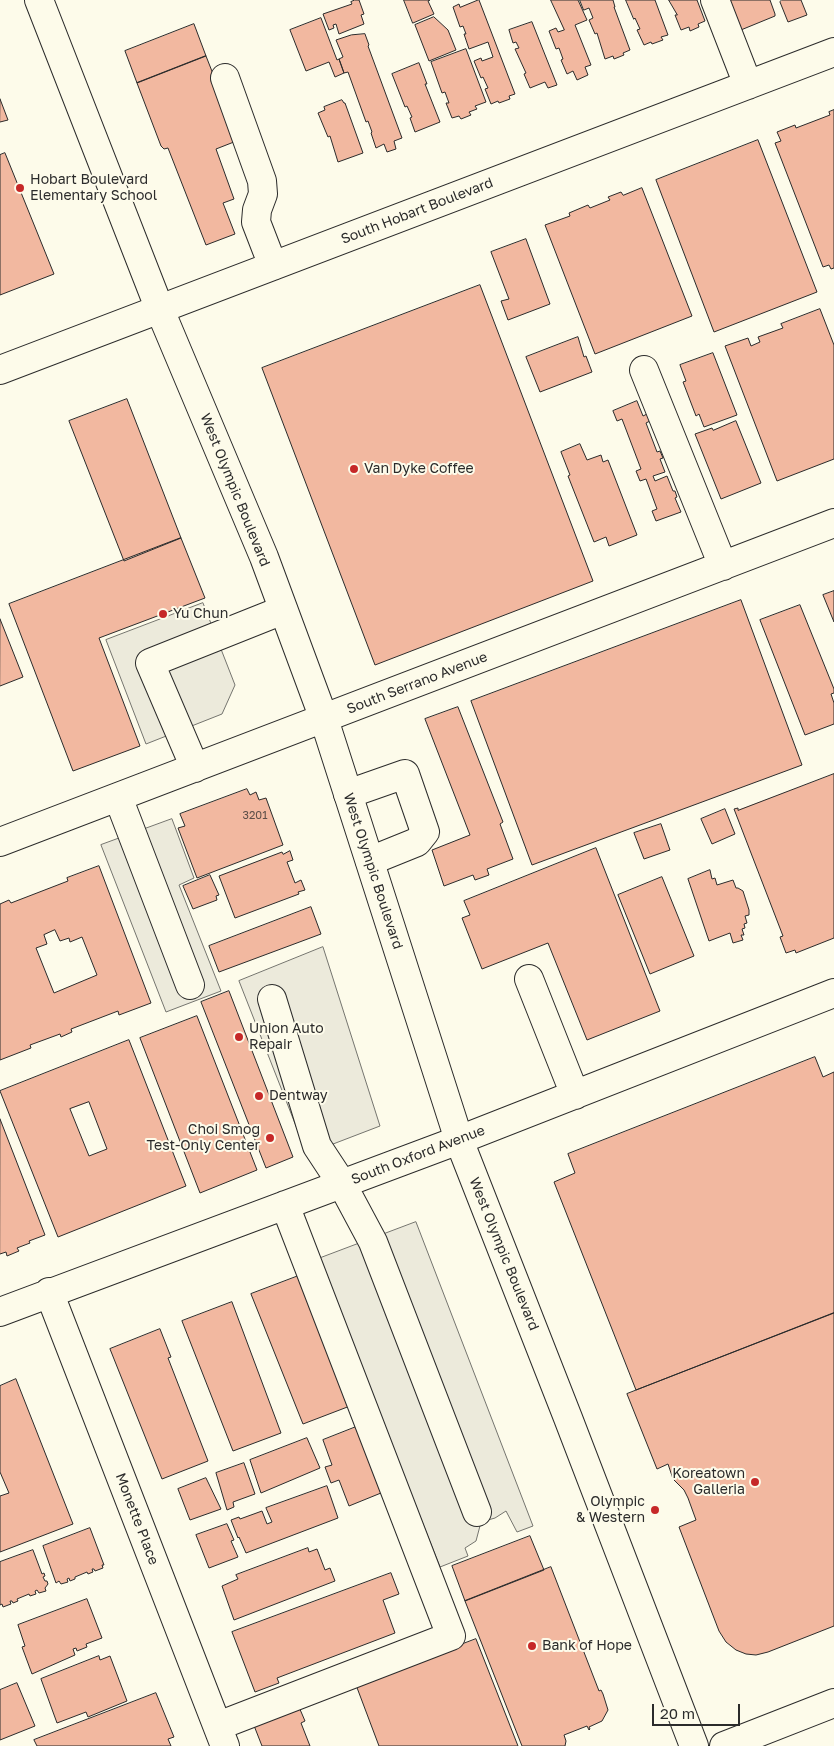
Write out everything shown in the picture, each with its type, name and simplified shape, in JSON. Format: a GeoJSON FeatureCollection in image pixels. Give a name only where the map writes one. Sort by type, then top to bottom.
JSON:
{"type":"FeatureCollection","features":[{"type":"Feature","properties":{"kind":"street","name":"West Olympic Boulevard"},"geometry":{"type":"LineString","coordinates":[[39,0],[160,310],[264,557],[324,719],[459,1140],[694,1746]]}},
{"type":"Feature","properties":{"kind":"street"},"geometry":{"type":"LineString","coordinates":[[715,0],[748,84]]}},
{"type":"Feature","properties":{"kind":"street","name":"South Hobart Boulevard"},"geometry":{"type":"LineString","coordinates":[[0,370],[834,52]]}},
{"type":"Feature","properties":{"kind":"street"},"geometry":{"type":"LineString","coordinates":[[225,78],[262,181],[263,194],[257,210],[256,222],[273,266]]}},
{"type":"Feature","properties":{"kind":"street"},"geometry":{"type":"LineString","coordinates":[[644,370],[723,566]]}},
{"type":"Feature","properties":{"kind":"street","name":"South Serrano Avenue"},"geometry":{"type":"LineString","coordinates":[[0,842],[834,524]]}},
{"type":"Feature","properties":{"kind":"street"},"geometry":{"type":"LineString","coordinates":[[195,768],[150,663],[283,610]]}},
{"type":"Feature","properties":{"kind":"street"},"geometry":{"type":"LineString","coordinates":[[348,794],[405,774],[424,832],[417,842],[370,861]]}},
{"type":"Feature","properties":{"kind":"street"},"geometry":{"type":"LineString","coordinates":[[118,797],[190,985]]}},
{"type":"Feature","properties":{"kind":"street"},"geometry":{"type":"LineString","coordinates":[[529,979],[575,1095]]}},
{"type":"Feature","properties":{"kind":"street","name":"South Oxford Avenue"},"geometry":{"type":"LineString","coordinates":[[0,1312],[49,1292],[459,1140],[834,992]]}},
{"type":"Feature","properties":{"kind":"street"},"geometry":{"type":"LineString","coordinates":[[272,999],[318,1146],[342,1184],[373,1242],[477,1512]]}},
{"type":"Feature","properties":{"kind":"street"},"geometry":{"type":"LineString","coordinates":[[221,1736],[451,1636],[285,1205]]}},
{"type":"Feature","properties":{"kind":"street","name":"Monette Place"},"geometry":{"type":"LineString","coordinates":[[49,1292],[221,1736]]}},
{"type":"Feature","properties":{"kind":"street"},"geometry":{"type":"LineString","coordinates":[[724,1746],[834,1703]]}},
{"type":"Feature","properties":{"kind":"shaded area"},"geometry":{"type":"Polygon","coordinates":[[[203,603],[235,685],[222,714],[146,744],[106,640],[203,603]]]}},
{"type":"Feature","properties":{"kind":"shaded area"},"geometry":{"type":"Polygon","coordinates":[[[172,819],[194,878],[179,885],[221,991],[166,1012],[101,845],[172,819]]]}},
{"type":"Feature","properties":{"kind":"shaded area"},"geometry":{"type":"Polygon","coordinates":[[[323,947],[380,1126],[307,1154],[239,981],[323,947]]]}},
{"type":"Feature","properties":{"kind":"shaded area"},"geometry":{"type":"Polygon","coordinates":[[[416,1222],[533,1526],[517,1532],[506,1511],[495,1518],[481,1522],[476,1541],[465,1548],[468,1556],[440,1567],[318,1259],[416,1222]]]}},
{"type":"Feature","properties":{"kind":"building"},"geometry":{"type":"Polygon","coordinates":[[[359,0],[364,14],[361,15],[364,24],[339,34],[336,24],[333,25],[334,28],[329,30],[323,14],[352,4],[351,2],[359,0]]]}},
{"type":"Feature","properties":{"kind":"building"},"geometry":{"type":"Polygon","coordinates":[[[404,0],[430,0],[428,1],[434,14],[413,23],[404,0]]]}},
{"type":"Feature","properties":{"kind":"building"},"geometry":{"type":"Polygon","coordinates":[[[479,0],[515,94],[509,96],[510,99],[499,103],[498,101],[491,104],[485,89],[488,88],[483,77],[481,78],[474,61],[481,58],[482,61],[493,57],[488,42],[469,49],[463,26],[460,27],[453,7],[459,4],[460,7],[479,0]]]}},
{"type":"Feature","properties":{"kind":"building"},"geometry":{"type":"Polygon","coordinates":[[[551,0],[578,0],[587,20],[575,25],[591,65],[585,67],[588,75],[577,80],[573,71],[567,74],[561,60],[563,59],[559,48],[556,49],[549,31],[556,28],[558,32],[564,30],[551,0]]]}},
{"type":"Feature","properties":{"kind":"building"},"geometry":{"type":"Polygon","coordinates":[[[580,0],[613,0],[630,50],[614,59],[613,56],[605,59],[597,33],[595,34],[589,20],[593,18],[589,8],[584,10],[580,0]]]}},
{"type":"Feature","properties":{"kind":"building"},"geometry":{"type":"Polygon","coordinates":[[[626,0],[655,0],[668,35],[661,37],[663,40],[644,45],[637,30],[640,29],[626,0]]]}},
{"type":"Feature","properties":{"kind":"building"},"geometry":{"type":"Polygon","coordinates":[[[669,0],[697,0],[705,21],[698,24],[699,27],[690,31],[689,27],[681,30],[675,15],[677,15],[669,0]]]}},
{"type":"Feature","properties":{"kind":"building"},"geometry":{"type":"Polygon","coordinates":[[[723,0],[770,0],[775,16],[736,32],[723,0]]]}},
{"type":"Feature","properties":{"kind":"building"},"geometry":{"type":"Polygon","coordinates":[[[782,0],[801,0],[807,15],[788,22],[780,2],[782,0]]]}},
{"type":"Feature","properties":{"kind":"building"},"geometry":{"type":"Polygon","coordinates":[[[434,17],[448,30],[456,50],[429,61],[415,25],[434,17]]]}},
{"type":"Feature","properties":{"kind":"building"},"geometry":{"type":"Polygon","coordinates":[[[321,18],[344,73],[335,77],[329,62],[306,71],[290,30],[321,18]]]}},
{"type":"Feature","properties":{"kind":"building"},"geometry":{"type":"Polygon","coordinates":[[[532,22],[557,85],[548,88],[545,82],[530,88],[524,74],[526,73],[515,49],[519,48],[516,42],[513,43],[509,30],[532,22]]]}},
{"type":"Feature","properties":{"kind":"building"},"geometry":{"type":"Polygon","coordinates":[[[194,24],[206,56],[137,83],[125,51],[194,24]]]}},
{"type":"Feature","properties":{"kind":"building"},"geometry":{"type":"Polygon","coordinates":[[[365,34],[402,138],[394,141],[396,149],[387,152],[384,144],[376,148],[368,121],[366,122],[348,72],[344,73],[339,59],[343,57],[336,40],[351,35],[365,34]]]}},
{"type":"Feature","properties":{"kind":"building"},"geometry":{"type":"Polygon","coordinates":[[[466,49],[486,102],[475,106],[477,109],[469,112],[471,115],[461,119],[459,116],[452,118],[446,103],[449,103],[445,92],[442,93],[431,62],[466,49]]]}},
{"type":"Feature","properties":{"kind":"building"},"geometry":{"type":"Polygon","coordinates":[[[206,56],[239,140],[216,149],[234,199],[223,203],[235,234],[206,245],[168,148],[164,149],[161,146],[137,83],[206,56]]]}},
{"type":"Feature","properties":{"kind":"building"},"geometry":{"type":"Polygon","coordinates":[[[419,63],[440,122],[415,132],[410,118],[412,117],[407,106],[405,107],[392,74],[419,63]]]}},
{"type":"Feature","properties":{"kind":"building"},"geometry":{"type":"Polygon","coordinates":[[[0,99],[8,120],[0,122],[0,99]]]}},
{"type":"Feature","properties":{"kind":"building"},"geometry":{"type":"Polygon","coordinates":[[[342,100],[345,103],[363,153],[338,162],[330,136],[328,137],[318,113],[325,110],[324,107],[342,100]]]}},
{"type":"Feature","properties":{"kind":"building"},"geometry":{"type":"Polygon","coordinates":[[[834,110],[834,268],[831,269],[829,265],[823,267],[775,143],[781,141],[777,132],[795,125],[796,128],[830,115],[829,112],[834,110]]]}},
{"type":"Feature","properties":{"kind":"building"},"geometry":{"type":"Polygon","coordinates":[[[758,140],[817,292],[714,332],[656,180],[758,140]]]}},
{"type":"Feature","properties":{"kind":"building"},"geometry":{"type":"Polygon","coordinates":[[[5,153],[54,274],[0,295],[0,155],[5,153]]]}},
{"type":"Feature","properties":{"kind":"building"},"geometry":{"type":"Polygon","coordinates":[[[642,188],[692,316],[595,354],[545,225],[570,216],[569,213],[588,205],[590,208],[610,200],[608,197],[621,192],[623,195],[642,188]]]}},
{"type":"Feature","properties":{"kind":"building"},"geometry":{"type":"Polygon","coordinates":[[[526,239],[550,304],[508,320],[501,301],[509,299],[491,252],[526,239]]]}},
{"type":"Feature","properties":{"kind":"building"},"geometry":{"type":"Polygon","coordinates":[[[480,285],[593,581],[375,665],[262,368],[480,285]]]}},
{"type":"Feature","properties":{"kind":"building"},"geometry":{"type":"Polygon","coordinates":[[[820,309],[834,345],[834,459],[777,481],[725,346],[748,338],[751,346],[760,342],[758,337],[783,328],[781,324],[820,309]]]}},
{"type":"Feature","properties":{"kind":"building"},"geometry":{"type":"Polygon","coordinates":[[[578,337],[584,357],[586,356],[592,372],[540,392],[526,357],[578,337]]]}},
{"type":"Feature","properties":{"kind":"building"},"geometry":{"type":"Polygon","coordinates":[[[713,353],[737,415],[704,427],[699,414],[696,416],[683,382],[686,381],[680,365],[713,353]]]}},
{"type":"Feature","properties":{"kind":"building"},"geometry":{"type":"Polygon","coordinates":[[[127,399],[181,538],[124,561],[69,421],[127,399]]]}},
{"type":"Feature","properties":{"kind":"building"},"geometry":{"type":"Polygon","coordinates":[[[637,401],[643,416],[647,414],[650,421],[646,423],[657,452],[660,451],[663,458],[660,459],[665,472],[653,476],[655,481],[667,476],[673,491],[675,491],[677,497],[675,498],[681,512],[656,521],[652,511],[657,509],[646,479],[640,481],[636,471],[641,469],[622,419],[617,421],[613,411],[637,401]]]}},
{"type":"Feature","properties":{"kind":"building"},"geometry":{"type":"Polygon","coordinates":[[[736,421],[761,483],[721,499],[695,434],[712,428],[713,430],[736,421]]]}},
{"type":"Feature","properties":{"kind":"building"},"geometry":{"type":"Polygon","coordinates":[[[580,444],[587,460],[601,455],[603,462],[608,460],[637,535],[609,546],[606,537],[594,542],[568,476],[570,475],[561,452],[580,444]]]}},
{"type":"Feature","properties":{"kind":"building"},"geometry":{"type":"Polygon","coordinates":[[[181,538],[205,598],[99,638],[140,746],[73,771],[9,604],[181,538]]]}},
{"type":"Feature","properties":{"kind":"building"},"geometry":{"type":"Polygon","coordinates":[[[834,591],[834,622],[823,595],[834,591]]]}},
{"type":"Feature","properties":{"kind":"building"},"geometry":{"type":"Polygon","coordinates":[[[741,600],[802,765],[532,865],[471,701],[741,600]]]}},
{"type":"Feature","properties":{"kind":"building"},"geometry":{"type":"Polygon","coordinates":[[[800,605],[834,689],[834,693],[831,694],[834,703],[834,724],[805,735],[760,620],[800,605]]]}},
{"type":"Feature","properties":{"kind":"building"},"geometry":{"type":"Polygon","coordinates":[[[0,619],[23,677],[0,686],[0,619]]]}},
{"type":"Feature","properties":{"kind":"building"},"geometry":{"type":"Polygon","coordinates":[[[458,707],[503,822],[500,824],[513,859],[487,869],[489,875],[475,880],[473,875],[444,886],[432,850],[470,835],[425,719],[458,707]]]}},
{"type":"Feature","properties":{"kind":"building"},"geometry":{"type":"Polygon","coordinates":[[[834,774],[834,938],[796,953],[795,950],[786,953],[780,937],[783,936],[734,809],[738,808],[738,810],[834,774]]]}},
{"type":"Feature","properties":{"kind":"building"},"geometry":{"type":"Polygon","coordinates":[[[247,789],[250,795],[256,792],[259,800],[266,798],[283,845],[197,878],[178,828],[185,826],[180,814],[247,789]]]}},
{"type":"Feature","properties":{"kind":"building"},"geometry":{"type":"Polygon","coordinates":[[[725,809],[735,834],[712,844],[701,819],[725,809]]]}},
{"type":"Feature","properties":{"kind":"building"},"geometry":{"type":"Polygon","coordinates":[[[661,824],[670,850],[644,859],[634,833],[661,824]]]}},
{"type":"Feature","properties":{"kind":"building"},"geometry":{"type":"Polygon","coordinates":[[[596,848],[660,1011],[587,1040],[548,943],[482,969],[462,918],[470,915],[464,901],[596,848]]]}},
{"type":"Feature","properties":{"kind":"building"},"geometry":{"type":"Polygon","coordinates":[[[290,851],[293,860],[287,862],[295,883],[301,880],[305,890],[235,918],[219,876],[282,852],[283,854],[290,851]]]}},
{"type":"Feature","properties":{"kind":"building"},"geometry":{"type":"Polygon","coordinates":[[[99,866],[151,1003],[119,1015],[118,1011],[71,1029],[72,1032],[61,1037],[60,1034],[30,1045],[31,1048],[0,1060],[0,904],[9,900],[11,903],[68,881],[67,878],[99,866]],[[55,930],[44,935],[47,944],[36,948],[54,993],[97,975],[82,937],[70,942],[69,938],[60,941],[55,930]]]}},
{"type":"Feature","properties":{"kind":"building"},"geometry":{"type":"Polygon","coordinates":[[[710,870],[712,879],[715,878],[717,885],[733,880],[736,888],[743,891],[749,915],[745,916],[747,923],[744,924],[745,928],[742,929],[744,935],[741,935],[743,940],[733,943],[730,933],[709,941],[688,879],[710,870]]]}},
{"type":"Feature","properties":{"kind":"building"},"geometry":{"type":"Polygon","coordinates":[[[210,875],[219,895],[216,896],[217,900],[193,909],[183,886],[210,875]]]}},
{"type":"Feature","properties":{"kind":"building"},"geometry":{"type":"Polygon","coordinates":[[[662,877],[694,956],[650,974],[618,895],[662,877]]]}},
{"type":"Feature","properties":{"kind":"building"},"geometry":{"type":"Polygon","coordinates":[[[311,907],[321,934],[219,972],[209,946],[311,907]]]}},
{"type":"Feature","properties":{"kind":"building"},"geometry":{"type":"Polygon","coordinates":[[[229,991],[293,1157],[266,1168],[201,1002],[229,991]]]}},
{"type":"Feature","properties":{"kind":"building"},"geometry":{"type":"Polygon","coordinates":[[[197,1016],[257,1170],[200,1193],[140,1038],[197,1016]]]}},
{"type":"Feature","properties":{"kind":"building"},"geometry":{"type":"Polygon","coordinates":[[[129,1040],[186,1186],[58,1237],[0,1091],[129,1040]],[[89,1102],[70,1109],[89,1156],[107,1149],[89,1102]]]}},
{"type":"Feature","properties":{"kind":"building"},"geometry":{"type":"Polygon","coordinates":[[[815,1057],[823,1077],[834,1072],[834,1313],[636,1390],[554,1182],[575,1173],[568,1154],[815,1057]]]}},
{"type":"Feature","properties":{"kind":"building"},"geometry":{"type":"Polygon","coordinates":[[[0,1119],[45,1235],[29,1241],[30,1243],[17,1248],[19,1251],[7,1256],[6,1252],[0,1254],[0,1119]]]}},
{"type":"Feature","properties":{"kind":"building"},"geometry":{"type":"Polygon","coordinates":[[[301,1275],[350,1406],[303,1424],[251,1294],[301,1275]]]}},
{"type":"Feature","properties":{"kind":"building"},"geometry":{"type":"Polygon","coordinates":[[[232,1302],[281,1433],[233,1451],[182,1321],[232,1302]]]}},
{"type":"Feature","properties":{"kind":"building","name":"Koreatown Galleria"},"geometry":{"type":"Polygon","coordinates":[[[834,1313],[834,1626],[768,1652],[756,1655],[746,1654],[736,1650],[726,1642],[719,1631],[679,1527],[696,1520],[688,1498],[684,1490],[673,1479],[668,1464],[657,1469],[627,1394],[834,1313]]]}},
{"type":"Feature","properties":{"kind":"building"},"geometry":{"type":"Polygon","coordinates":[[[160,1329],[171,1357],[168,1358],[208,1461],[162,1479],[110,1349],[160,1329]]]}},
{"type":"Feature","properties":{"kind":"building"},"geometry":{"type":"Polygon","coordinates":[[[16,1379],[73,1524],[0,1552],[0,1496],[9,1493],[0,1472],[0,1386],[16,1379]]]}},
{"type":"Feature","properties":{"kind":"building"},"geometry":{"type":"Polygon","coordinates":[[[356,1427],[381,1493],[349,1506],[339,1480],[331,1483],[325,1467],[332,1465],[323,1440],[356,1427]]]}},
{"type":"Feature","properties":{"kind":"building"},"geometry":{"type":"Polygon","coordinates":[[[307,1438],[320,1468],[261,1493],[250,1460],[307,1438]]]}},
{"type":"Feature","properties":{"kind":"building"},"geometry":{"type":"Polygon","coordinates":[[[244,1463],[255,1494],[233,1502],[234,1507],[227,1510],[216,1473],[244,1463]]]}},
{"type":"Feature","properties":{"kind":"building"},"geometry":{"type":"Polygon","coordinates":[[[206,1478],[221,1509],[190,1520],[178,1489],[206,1478]]]}},
{"type":"Feature","properties":{"kind":"building"},"geometry":{"type":"Polygon","coordinates":[[[327,1486],[338,1518],[246,1553],[231,1520],[239,1517],[240,1519],[262,1511],[267,1524],[272,1522],[266,1508],[327,1486]]]}},
{"type":"Feature","properties":{"kind":"building"},"geometry":{"type":"Polygon","coordinates":[[[227,1524],[234,1540],[231,1541],[238,1557],[209,1568],[196,1535],[227,1524]]]}},
{"type":"Feature","properties":{"kind":"building"},"geometry":{"type":"Polygon","coordinates":[[[90,1528],[104,1565],[102,1565],[103,1568],[95,1571],[92,1569],[93,1572],[88,1574],[87,1572],[70,1581],[69,1578],[67,1579],[68,1582],[61,1584],[59,1581],[56,1583],[43,1546],[90,1528]]]}},
{"type":"Feature","properties":{"kind":"building"},"geometry":{"type":"Polygon","coordinates":[[[530,1536],[544,1570],[465,1601],[452,1566],[530,1536]]]}},
{"type":"Feature","properties":{"kind":"building"},"geometry":{"type":"Polygon","coordinates":[[[308,1548],[309,1552],[317,1549],[325,1570],[330,1568],[335,1581],[234,1620],[222,1586],[238,1579],[236,1575],[308,1548]]]}},
{"type":"Feature","properties":{"kind":"building"},"geometry":{"type":"Polygon","coordinates":[[[33,1550],[42,1574],[44,1573],[45,1576],[43,1577],[48,1584],[45,1588],[46,1591],[39,1593],[37,1590],[35,1591],[36,1594],[30,1596],[29,1594],[17,1599],[18,1601],[13,1603],[10,1601],[11,1604],[3,1607],[2,1604],[0,1605],[0,1562],[33,1550]]]}},
{"type":"Feature","properties":{"kind":"building","name":"Bank of Hope"},"geometry":{"type":"Polygon","coordinates":[[[551,1567],[608,1710],[602,1721],[589,1727],[589,1730],[587,1726],[564,1735],[565,1746],[522,1746],[465,1601],[551,1567]]]}},
{"type":"Feature","properties":{"kind":"building"},"geometry":{"type":"Polygon","coordinates":[[[391,1573],[399,1594],[383,1600],[395,1633],[277,1678],[279,1683],[255,1692],[232,1632],[391,1573]]]}},
{"type":"Feature","properties":{"kind":"building"},"geometry":{"type":"Polygon","coordinates":[[[87,1599],[102,1638],[86,1644],[87,1647],[77,1651],[76,1648],[73,1649],[75,1655],[32,1674],[22,1647],[25,1646],[18,1625],[87,1599]]]}},
{"type":"Feature","properties":{"kind":"building"},"geometry":{"type":"Polygon","coordinates":[[[476,1639],[518,1746],[379,1746],[356,1685],[476,1639]]]}},
{"type":"Feature","properties":{"kind":"building"},"geometry":{"type":"Polygon","coordinates":[[[99,1656],[100,1660],[110,1656],[127,1701],[88,1717],[86,1712],[57,1723],[41,1679],[99,1656]]]}},
{"type":"Feature","properties":{"kind":"building"},"geometry":{"type":"Polygon","coordinates":[[[17,1683],[35,1726],[0,1740],[0,1690],[17,1683]]]}},
{"type":"Feature","properties":{"kind":"building"},"geometry":{"type":"Polygon","coordinates":[[[156,1693],[174,1737],[168,1739],[171,1746],[37,1746],[34,1740],[156,1693]]]}},
{"type":"Feature","properties":{"kind":"building"},"geometry":{"type":"Polygon","coordinates":[[[299,1707],[305,1721],[301,1723],[310,1746],[262,1746],[253,1723],[299,1707]]]}},
{"type":"Feature","properties":{"kind":"place","name":"Hobart Boulevard Elementary School"},"geometry":{"type":"Point","coordinates":[20,188]}},
{"type":"Feature","properties":{"kind":"place","name":"Van Dyke Coffee"},"geometry":{"type":"Point","coordinates":[354,469]}},
{"type":"Feature","properties":{"kind":"place","name":"Yu Chun"},"geometry":{"type":"Point","coordinates":[163,614]}},
{"type":"Feature","properties":{"kind":"place","name":"Union Auto Repair"},"geometry":{"type":"Point","coordinates":[239,1037]}},
{"type":"Feature","properties":{"kind":"place","name":"Dentway"},"geometry":{"type":"Point","coordinates":[259,1096]}},
{"type":"Feature","properties":{"kind":"place","name":"Choi Smog Test-Only Center"},"geometry":{"type":"Point","coordinates":[270,1138]}},
{"type":"Feature","properties":{"kind":"place","name":"Koreatown Galleria"},"geometry":{"type":"Point","coordinates":[755,1482]}},
{"type":"Feature","properties":{"kind":"place","name":"Olympic & Western"},"geometry":{"type":"Point","coordinates":[655,1510]}},
{"type":"Feature","properties":{"kind":"place","name":"Bank of Hope"},"geometry":{"type":"Point","coordinates":[532,1646]}}]}
